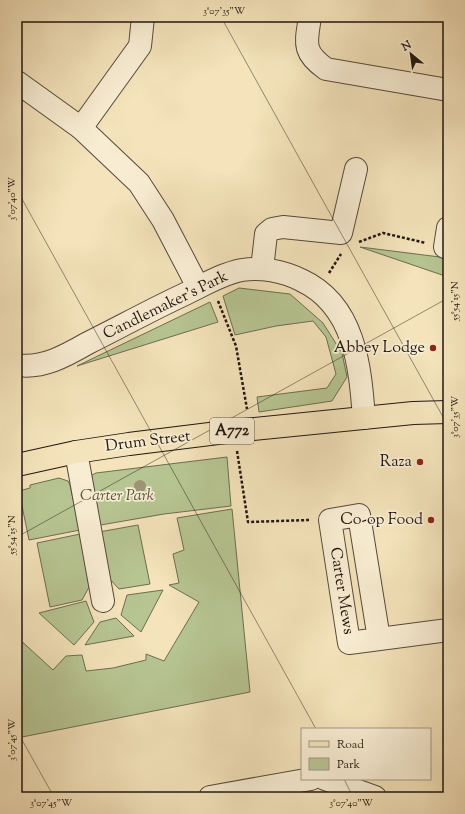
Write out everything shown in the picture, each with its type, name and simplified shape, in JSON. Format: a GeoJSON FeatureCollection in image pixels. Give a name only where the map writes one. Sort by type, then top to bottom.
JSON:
{"type":"FeatureCollection","features":[{"type":"Feature","properties":{"kind":"main road","name":"Drum Street"},"geometry":{"type":"LineString","coordinates":[[17,465],[76,452],[242,430],[413,412],[448,412]]}},
{"type":"Feature","properties":{"kind":"street"},"geometry":{"type":"LineString","coordinates":[[81,128],[140,46],[143,17]]}},
{"type":"Feature","properties":{"kind":"street"},"geometry":{"type":"LineString","coordinates":[[310,17],[306,43],[310,55],[316,62],[326,69],[448,90]]}},
{"type":"Feature","properties":{"kind":"street"},"geometry":{"type":"LineString","coordinates":[[17,82],[81,128],[139,183],[205,284]]}},
{"type":"Feature","properties":{"kind":"street"},"geometry":{"type":"LineString","coordinates":[[262,269],[266,234],[272,228],[283,227],[340,233],[356,169]]}},
{"type":"Feature","properties":{"kind":"street","name":"Candlemaker's Park"},"geometry":{"type":"LineString","coordinates":[[17,365],[44,363],[64,364],[205,284],[242,270],[262,269],[288,274],[309,284],[327,298],[339,313],[354,346],[359,366],[364,418]]}},
{"type":"Feature","properties":{"kind":"street"},"geometry":{"type":"LineString","coordinates":[[76,452],[103,601]]}},
{"type":"Feature","properties":{"kind":"street","name":"Carter Mews"},"geometry":{"type":"LineString","coordinates":[[379,639],[359,515],[330,520],[349,643],[448,630]]}},
{"type":"Feature","properties":{"kind":"street"},"geometry":{"type":"LineString","coordinates":[[210,797],[250,793],[307,780]]}},
{"type":"Feature","properties":{"kind":"street"},"geometry":{"type":"LineString","coordinates":[[328,780],[375,797]]}},
{"type":"Feature","properties":{"kind":"path"},"geometry":{"type":"LineString","coordinates":[[358,242],[384,233],[447,241]]}},
{"type":"Feature","properties":{"kind":"path"},"geometry":{"type":"LineString","coordinates":[[318,290],[342,253]]}},
{"type":"Feature","properties":{"kind":"path"},"geometry":{"type":"LineString","coordinates":[[205,284],[236,346],[248,522],[330,520]]}},
{"type":"Feature","properties":{"kind":"green space"},"geometry":{"type":"Polygon","coordinates":[[[360,247],[448,258],[448,277],[360,247]]]}},
{"type":"Feature","properties":{"kind":"green space"},"geometry":{"type":"Polygon","coordinates":[[[239,288],[290,294],[323,323],[342,353],[347,377],[332,401],[259,412],[257,397],[327,388],[336,374],[326,337],[313,321],[276,326],[235,335],[223,296],[239,288]]]}},
{"type":"Feature","properties":{"kind":"green space"},"geometry":{"type":"Polygon","coordinates":[[[210,302],[218,322],[77,366],[210,302]]]}},
{"type":"Feature","properties":{"kind":"green space","name":"Carter Park"},"geometry":{"type":"Polygon","coordinates":[[[227,457],[231,506],[164,514],[95,526],[90,478],[92,475],[96,473],[227,457]]]}},
{"type":"Feature","properties":{"kind":"green space"},"geometry":{"type":"Polygon","coordinates":[[[59,478],[68,481],[70,485],[80,530],[29,540],[19,491],[30,488],[30,485],[59,478]]]}},
{"type":"Feature","properties":{"kind":"green space"},"geometry":{"type":"Polygon","coordinates":[[[232,509],[250,692],[17,738],[17,637],[53,670],[66,656],[82,655],[86,671],[113,668],[146,660],[146,654],[164,661],[199,602],[169,585],[179,583],[173,554],[184,550],[177,518],[232,509]]]}},
{"type":"Feature","properties":{"kind":"green space"},"geometry":{"type":"Polygon","coordinates":[[[138,525],[150,584],[119,589],[108,577],[99,532],[138,525]]]}},
{"type":"Feature","properties":{"kind":"green space"},"geometry":{"type":"Polygon","coordinates":[[[85,533],[94,578],[82,600],[50,607],[37,543],[85,533]]]}},
{"type":"Feature","properties":{"kind":"green space"},"geometry":{"type":"Polygon","coordinates":[[[163,590],[141,632],[121,615],[127,595],[163,590]]]}},
{"type":"Feature","properties":{"kind":"green space"},"geometry":{"type":"Polygon","coordinates":[[[86,601],[94,622],[74,645],[39,613],[86,601]]]}},
{"type":"Feature","properties":{"kind":"green space"},"geometry":{"type":"Polygon","coordinates":[[[116,618],[134,636],[85,645],[100,622],[116,618]]]}},
{"type":"Feature","properties":{"kind":"place","name":"Abbey Lodge"},"geometry":{"type":"Point","coordinates":[433,348]}},
{"type":"Feature","properties":{"kind":"place","name":"Raza"},"geometry":{"type":"Point","coordinates":[420,462]}},
{"type":"Feature","properties":{"kind":"place","name":"Co-op Food"},"geometry":{"type":"Point","coordinates":[431,520]}}]}
